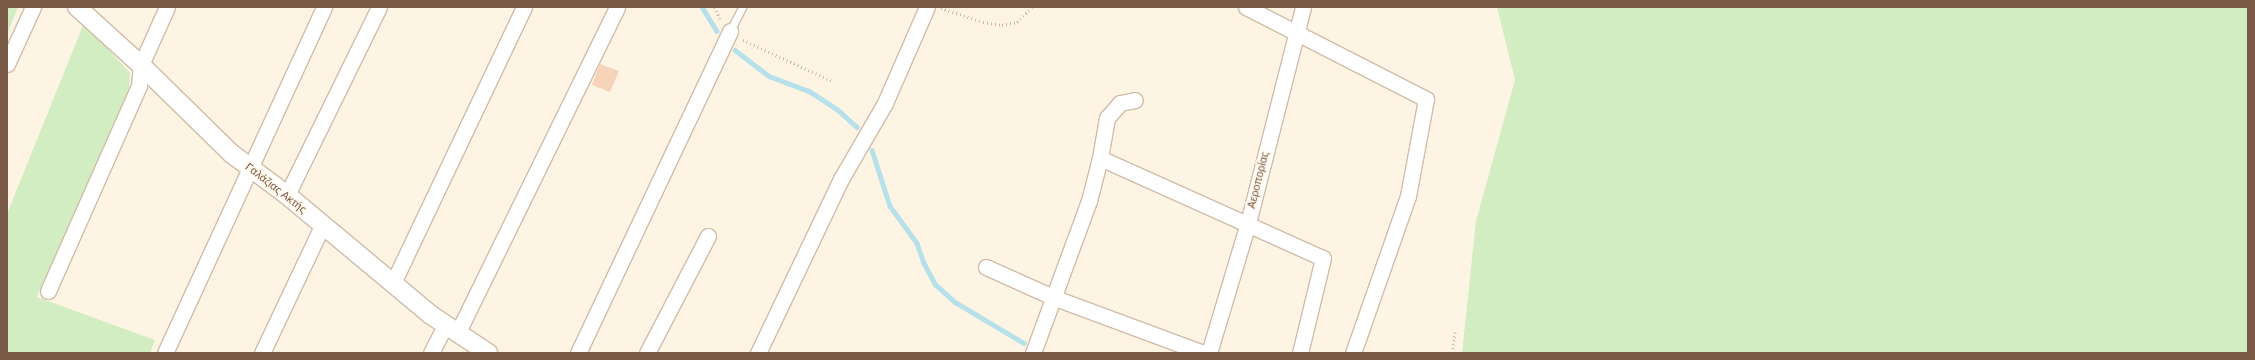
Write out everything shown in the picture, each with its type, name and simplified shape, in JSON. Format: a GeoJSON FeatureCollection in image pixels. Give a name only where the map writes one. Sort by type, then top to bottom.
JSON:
{"type":"FeatureCollection","features":[{"type":"Feature","properties":{"kind":"street"},"geometry":{"type":"LineString","coordinates":[[7,64],[32,7]]}},
{"type":"Feature","properties":{"kind":"street","name":"Γαλάζιας Ακτής"},"geometry":{"type":"LineString","coordinates":[[77,7],[141,65],[232,154],[287,195],[322,226],[451,330],[487,353]]}},
{"type":"Feature","properties":{"kind":"street"},"geometry":{"type":"LineString","coordinates":[[48,291],[139,86],[141,65],[167,7]]}},
{"type":"Feature","properties":{"kind":"street"},"geometry":{"type":"LineString","coordinates":[[165,353],[249,167],[324,7]]}},
{"type":"Feature","properties":{"kind":"street"},"geometry":{"type":"LineString","coordinates":[[287,195],[379,7]]}},
{"type":"Feature","properties":{"kind":"street"},"geometry":{"type":"LineString","coordinates":[[394,284],[524,7]]}},
{"type":"Feature","properties":{"kind":"street"},"geometry":{"type":"LineString","coordinates":[[431,353],[451,330],[617,7]]}},
{"type":"Feature","properties":{"kind":"street"},"geometry":{"type":"LineString","coordinates":[[758,353],[841,180],[885,103],[927,7]]}},
{"type":"Feature","properties":{"kind":"street"},"geometry":{"type":"LineString","coordinates":[[1246,7],[1426,99],[1408,196],[1353,353]]}},
{"type":"Feature","properties":{"kind":"street","name":"Αεροπορίας"},"geometry":{"type":"LineString","coordinates":[[1209,353],[1248,223],[1271,128],[1298,33],[1303,7]]}},
{"type":"Feature","properties":{"kind":"street"},"geometry":{"type":"LineString","coordinates":[[578,353],[730,30]]}},
{"type":"Feature","properties":{"kind":"street"},"geometry":{"type":"LineString","coordinates":[[1033,353],[1055,298],[1088,201],[1100,158],[1107,118],[1120,104],[1135,100]]}},
{"type":"Feature","properties":{"kind":"street"},"geometry":{"type":"LineString","coordinates":[[1100,158],[1248,223],[1323,258],[1300,353]]}},
{"type":"Feature","properties":{"kind":"street"},"geometry":{"type":"LineString","coordinates":[[262,353],[322,226]]}},
{"type":"Feature","properties":{"kind":"street"},"geometry":{"type":"LineString","coordinates":[[647,353],[708,236]]}},
{"type":"Feature","properties":{"kind":"street"},"geometry":{"type":"LineString","coordinates":[[986,267],[1055,298],[1204,353]]}},
{"type":"Feature","properties":{"kind":"lane"},"geometry":{"type":"LineString","coordinates":[[730,30],[742,7]]}},
{"type":"Feature","properties":{"kind":"path"},"geometry":{"type":"LineString","coordinates":[[715,7],[724,26],[748,43],[832,81]]}},
{"type":"Feature","properties":{"kind":"path"},"geometry":{"type":"LineString","coordinates":[[936,7],[983,22],[1002,25],[1017,22],[1032,7]]}},
{"type":"Feature","properties":{"kind":"path"},"geometry":{"type":"LineString","coordinates":[[1452,353],[1455,331]]}},
{"type":"Feature","properties":{"kind":"green space"},"geometry":{"type":"Polygon","coordinates":[[[7,7],[18,7],[7,34],[7,7]]]}},
{"type":"Feature","properties":{"kind":"green space"},"geometry":{"type":"Polygon","coordinates":[[[1497,7],[2248,7],[2248,353],[1462,353],[1476,221],[1515,80],[1497,7]]]}},
{"type":"Feature","properties":{"kind":"green space"},"geometry":{"type":"Polygon","coordinates":[[[84,23],[130,73],[129,89],[37,297],[155,340],[150,353],[7,353],[7,214],[84,23]]]}},
{"type":"Feature","properties":{"kind":"building"},"geometry":{"type":"Polygon","coordinates":[[[600,64],[619,71],[610,92],[592,85],[600,64]]]}},
{"type":"Feature","properties":{"kind":"waterway"},"geometry":{"type":"LineString","coordinates":[[702,7],[717,31]]}},
{"type":"Feature","properties":{"kind":"waterway"},"geometry":{"type":"LineString","coordinates":[[735,50],[769,76],[809,91],[837,109],[857,127]]}},
{"type":"Feature","properties":{"kind":"waterway"},"geometry":{"type":"LineString","coordinates":[[872,150],[890,206],[917,243],[924,263],[935,284],[955,302],[1024,343]]}}]}
